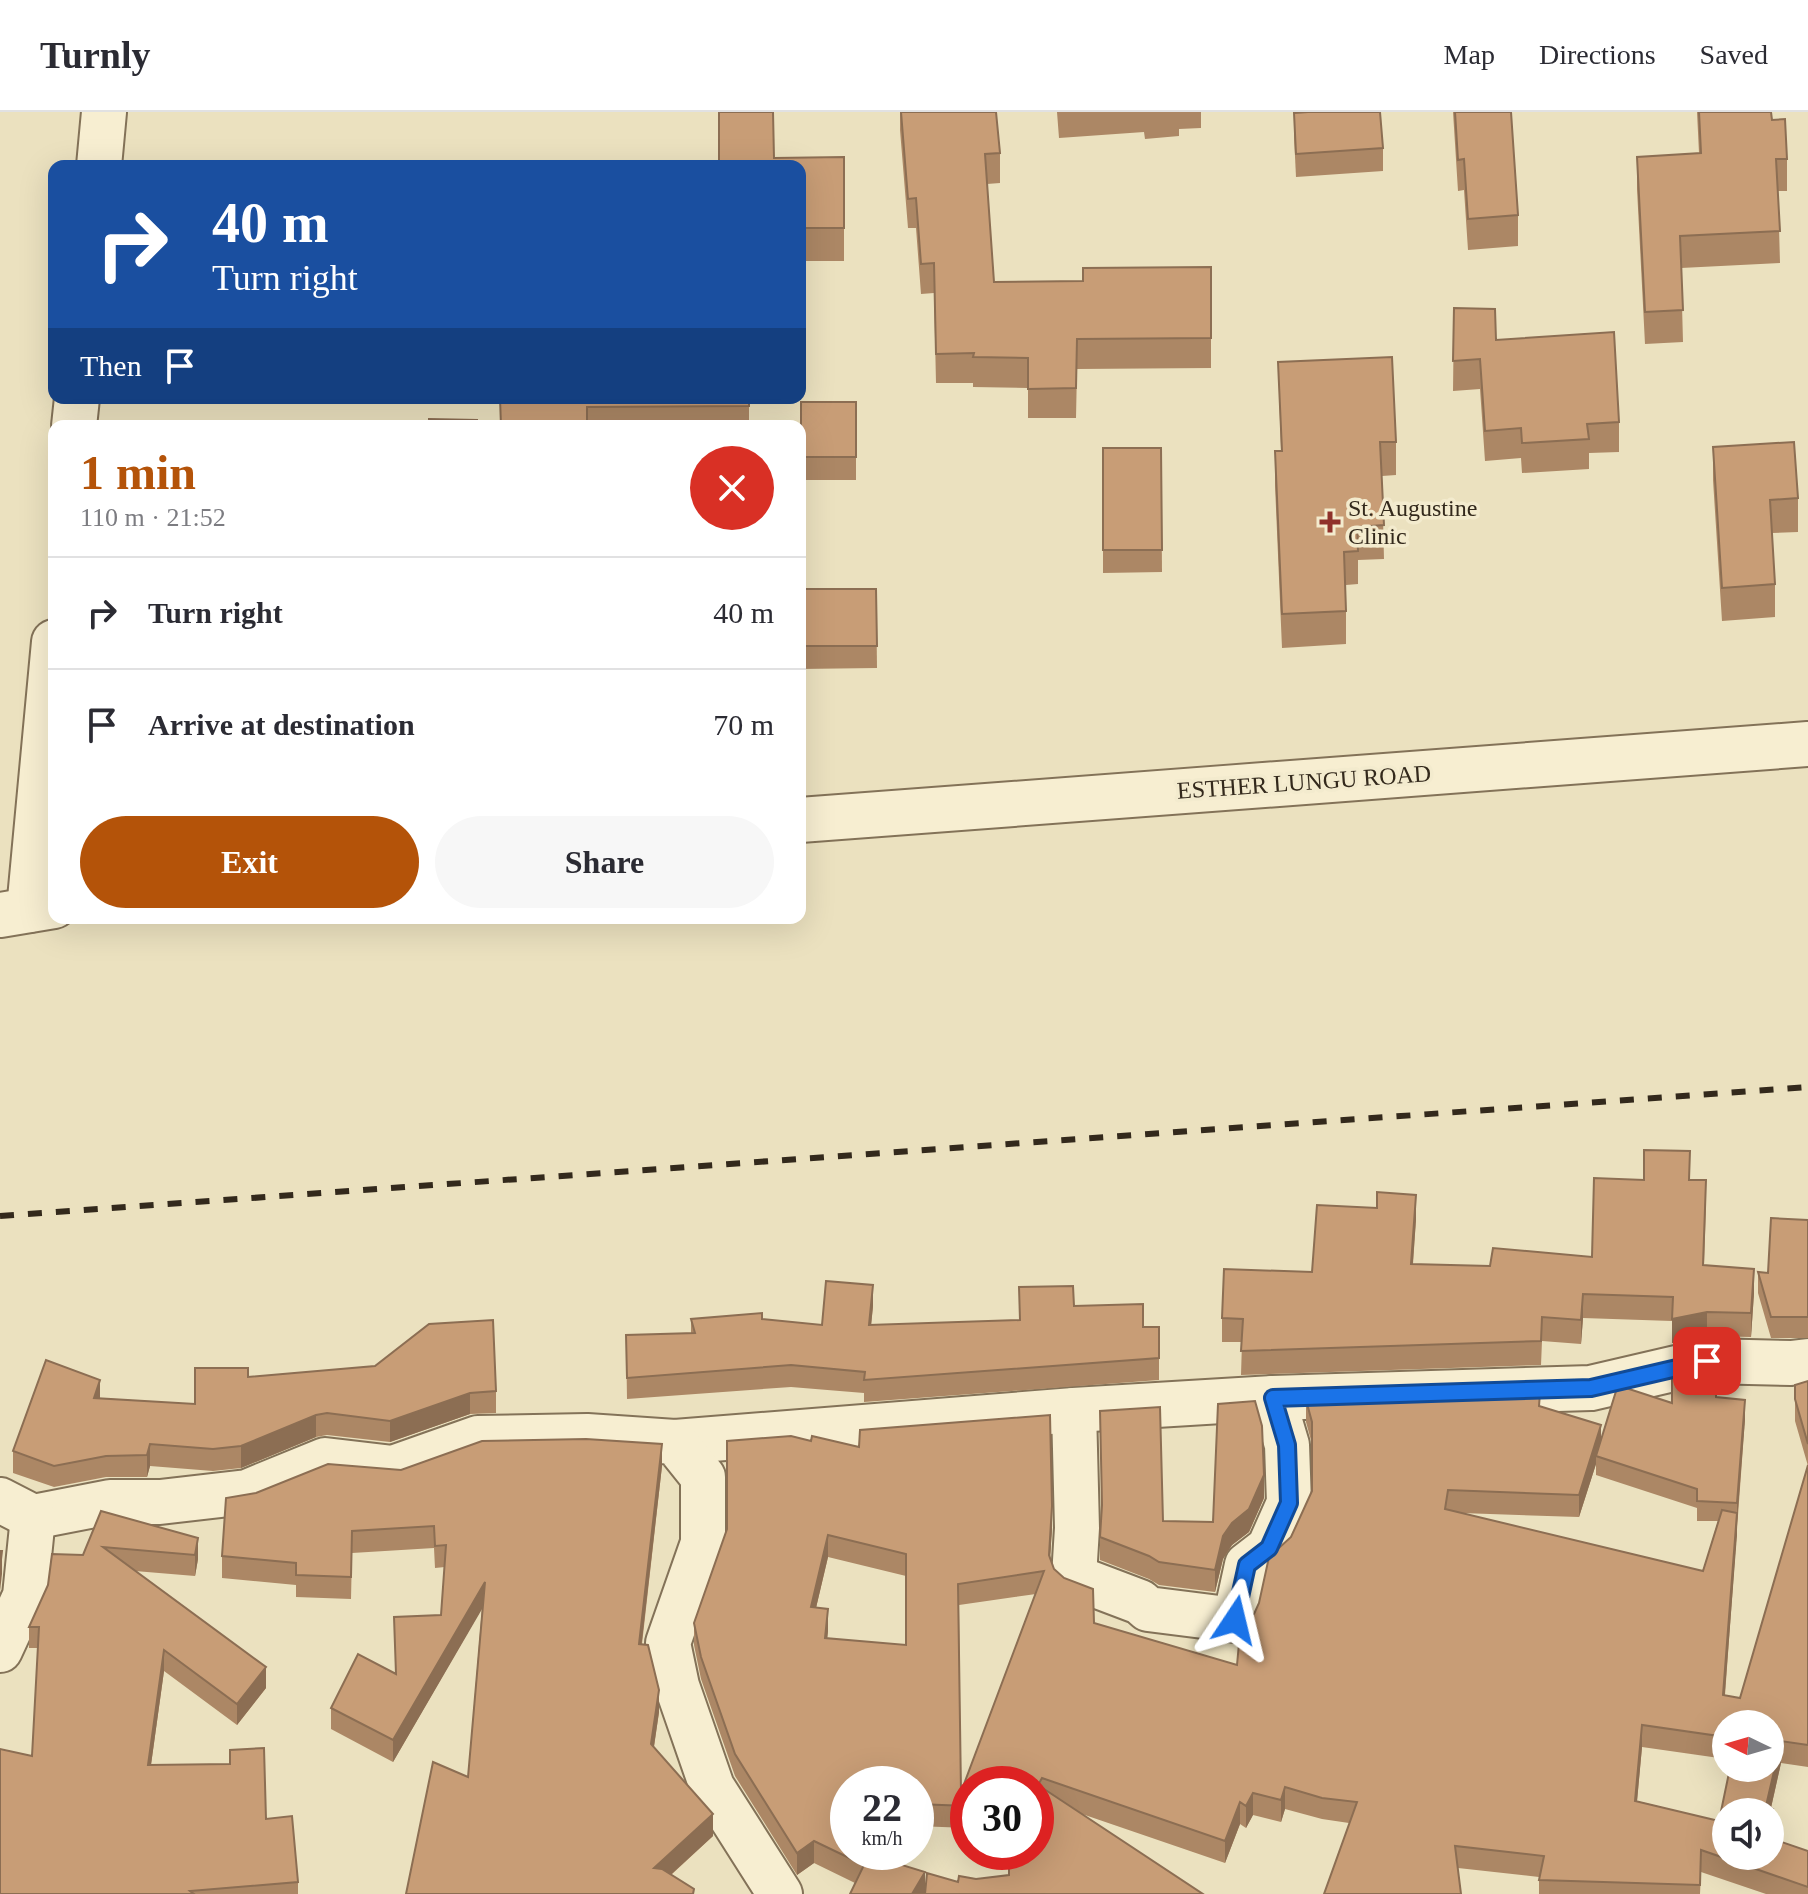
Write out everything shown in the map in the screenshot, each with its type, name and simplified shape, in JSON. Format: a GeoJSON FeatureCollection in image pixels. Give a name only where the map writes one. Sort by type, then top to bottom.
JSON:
{"type":"FeatureCollection","features":[{"type":"Feature","properties":{"kind":"street"},"geometry":{"type":"LineString","coordinates":[[100,160],[104,112]]}},
{"type":"Feature","properties":{"kind":"street"},"geometry":{"type":"LineString","coordinates":[[28,910],[48,704]]}},
{"type":"Feature","properties":{"kind":"street","name":"ESTHER LUNGU ROAD"},"geometry":{"type":"LineString","coordinates":[[806,820],[1808,744]]}},
{"type":"Feature","properties":{"kind":"street"},"geometry":{"type":"LineString","coordinates":[[0,1650],[25,1596],[16,1509],[110,1502],[160,1502],[247,1492],[325,1460],[393,1468],[478,1438],[587,1436],[675,1442],[1074,1410],[1273,1398],[1591,1388],[1707,1361],[1808,1361]]}},
{"type":"Feature","properties":{"kind":"street"},"geometry":{"type":"LineString","coordinates":[[1074,1410],[1077,1528],[1074,1577],[1140,1602],[1148,1609],[1235,1620],[1247,1565],[1269,1548],[1289,1503],[1287,1445],[1273,1398]]}},
{"type":"Feature","properties":{"kind":"street"},"geometry":{"type":"LineString","coordinates":[[675,1442],[703,1477],[703,1543],[668,1643],[677,1686],[712,1787],[780,1894]]}},
{"type":"Feature","properties":{"kind":"building"},"geometry":{"type":"Polygon","coordinates":[[[719,112],[773,112],[774,158],[844,157],[844,228],[806,228],[806,160],[719,160],[719,112]]]}},
{"type":"Feature","properties":{"kind":"building"},"geometry":{"type":"Polygon","coordinates":[[[901,112],[996,112],[1000,153],[985,154],[994,282],[1083,281],[1083,268],[1211,267],[1211,338],[1077,339],[1076,388],[1028,389],[1028,358],[973,357],[974,353],[936,354],[934,263],[921,264],[916,198],[908,199],[901,112]]]}},
{"type":"Feature","properties":{"kind":"building"},"geometry":{"type":"Polygon","coordinates":[[[1380,112],[1383,148],[1296,154],[1294,113],[1380,112]]]}},
{"type":"Feature","properties":{"kind":"building"},"geometry":{"type":"Polygon","coordinates":[[[1455,112],[1511,112],[1518,215],[1468,219],[1464,159],[1458,160],[1455,112]]]}},
{"type":"Feature","properties":{"kind":"building"},"geometry":{"type":"Polygon","coordinates":[[[1699,112],[1771,112],[1772,120],[1785,119],[1787,159],[1776,159],[1780,231],[1680,236],[1683,310],[1645,312],[1637,157],[1701,153],[1699,112]]]}},
{"type":"Feature","properties":{"kind":"building"},"geometry":{"type":"Polygon","coordinates":[[[1454,308],[1495,309],[1496,340],[1614,332],[1619,422],[1587,424],[1589,439],[1522,443],[1521,428],[1485,431],[1480,359],[1453,361],[1454,308]]]}},
{"type":"Feature","properties":{"kind":"building","name":"St. Augustine Clinic"},"geometry":{"type":"Polygon","coordinates":[[[1392,357],[1396,442],[1380,442],[1384,525],[1357,527],[1358,551],[1344,552],[1346,611],[1282,614],[1275,451],[1282,451],[1278,362],[1392,357]]]}},
{"type":"Feature","properties":{"kind":"building"},"geometry":{"type":"Polygon","coordinates":[[[806,402],[856,402],[856,457],[806,457],[806,420],[801,420],[801,404],[806,402]]]}},
{"type":"Feature","properties":{"kind":"building"},"geometry":{"type":"Polygon","coordinates":[[[500,404],[749,404],[587,407],[587,420],[501,420],[500,404]]]}},
{"type":"Feature","properties":{"kind":"building"},"geometry":{"type":"Polygon","coordinates":[[[1794,442],[1798,498],[1770,500],[1775,584],[1722,588],[1713,447],[1794,442]]]}},
{"type":"Feature","properties":{"kind":"building"},"geometry":{"type":"Polygon","coordinates":[[[1103,448],[1161,448],[1162,550],[1103,550],[1103,448]]]}},
{"type":"Feature","properties":{"kind":"building"},"geometry":{"type":"Polygon","coordinates":[[[806,589],[876,589],[877,646],[806,646],[806,589]]]}},
{"type":"Feature","properties":{"kind":"building"},"geometry":{"type":"Polygon","coordinates":[[[1644,1150],[1690,1151],[1689,1180],[1706,1180],[1703,1265],[1754,1269],[1751,1313],[1707,1312],[1672,1319],[1673,1297],[1583,1294],[1581,1320],[1542,1317],[1541,1341],[1241,1351],[1243,1319],[1222,1318],[1224,1269],[1312,1272],[1317,1205],[1377,1208],[1377,1192],[1416,1195],[1411,1264],[1490,1266],[1493,1248],[1592,1257],[1594,1178],[1644,1180],[1644,1150]]]}},
{"type":"Feature","properties":{"kind":"building"},"geometry":{"type":"Polygon","coordinates":[[[1771,1218],[1808,1220],[1808,1317],[1771,1317],[1758,1272],[1768,1273],[1771,1218]]]}},
{"type":"Feature","properties":{"kind":"building"},"geometry":{"type":"Polygon","coordinates":[[[826,1281],[873,1285],[869,1325],[1020,1320],[1019,1287],[1073,1286],[1074,1306],[1143,1304],[1143,1327],[1159,1327],[1159,1358],[864,1380],[865,1372],[791,1365],[627,1378],[626,1335],[695,1333],[691,1319],[762,1313],[762,1319],[822,1325],[826,1281]]]}},
{"type":"Feature","properties":{"kind":"building"},"geometry":{"type":"Polygon","coordinates":[[[493,1320],[496,1391],[470,1393],[390,1421],[327,1413],[241,1446],[213,1449],[150,1444],[147,1455],[106,1456],[54,1466],[13,1451],[46,1360],[100,1380],[94,1398],[195,1404],[195,1368],[248,1368],[248,1377],[375,1366],[429,1324],[493,1320]]]}},
{"type":"Feature","properties":{"kind":"building"},"geometry":{"type":"Polygon","coordinates":[[[1717,1367],[1716,1397],[1745,1400],[1737,1503],[1697,1501],[1697,1489],[1596,1456],[1617,1388],[1623,1387],[1672,1403],[1672,1376],[1717,1367]]]}},
{"type":"Feature","properties":{"kind":"building"},"geometry":{"type":"Polygon","coordinates":[[[1808,1381],[1808,1444],[1795,1399],[1795,1385],[1808,1381]]]}},
{"type":"Feature","properties":{"kind":"building"},"geometry":{"type":"Polygon","coordinates":[[[1540,1393],[1539,1406],[1601,1425],[1579,1495],[1448,1490],[1445,1509],[1703,1571],[1722,1510],[1737,1513],[1723,1695],[1740,1698],[1808,1465],[1808,1745],[1784,1741],[1784,1710],[1712,1710],[1712,1735],[1642,1725],[1635,1801],[1712,1819],[1712,1854],[1701,1850],[1700,1885],[1539,1880],[1544,1856],[1455,1846],[1461,1894],[1324,1894],[1357,1802],[1322,1798],[1285,1787],[1281,1800],[1253,1793],[1246,1806],[1240,1802],[1225,1841],[1054,1782],[1054,1766],[971,1766],[1044,1571],[958,1584],[961,1766],[950,1766],[950,1805],[934,1805],[934,1766],[830,1766],[830,1849],[814,1841],[797,1853],[735,1754],[701,1657],[694,1623],[727,1529],[727,1441],[791,1436],[811,1441],[812,1436],[859,1447],[860,1430],[1050,1415],[1052,1506],[1049,1555],[1054,1569],[1064,1578],[1093,1589],[1094,1623],[1237,1665],[1241,1622],[1254,1614],[1259,1603],[1269,1557],[1291,1537],[1312,1491],[1312,1422],[1306,1400],[1540,1393]],[[828,1535],[811,1607],[828,1609],[825,1638],[906,1645],[906,1554],[828,1535]]]}},
{"type":"Feature","properties":{"kind":"building"},"geometry":{"type":"Polygon","coordinates":[[[1255,1401],[1262,1426],[1264,1475],[1249,1509],[1232,1523],[1223,1536],[1215,1570],[1159,1562],[1100,1537],[1100,1411],[1160,1407],[1163,1521],[1213,1522],[1218,1404],[1255,1401]]]}},
{"type":"Feature","properties":{"kind":"building"},"geometry":{"type":"Polygon","coordinates":[[[586,1439],[662,1444],[639,1644],[648,1645],[659,1690],[651,1744],[713,1814],[654,1868],[662,1869],[694,1889],[693,1894],[406,1894],[433,1762],[468,1777],[485,1582],[393,1740],[331,1708],[358,1654],[396,1674],[394,1617],[441,1615],[446,1545],[435,1546],[434,1526],[352,1531],[351,1577],[296,1575],[296,1563],[222,1556],[226,1498],[256,1493],[328,1464],[401,1470],[482,1441],[586,1439]]]}},
{"type":"Feature","properties":{"kind":"building"},"geometry":{"type":"Polygon","coordinates":[[[101,1511],[198,1538],[195,1555],[103,1547],[266,1667],[237,1704],[164,1650],[148,1765],[230,1764],[230,1750],[264,1748],[266,1819],[292,1816],[298,1882],[190,1891],[194,1894],[0,1894],[0,1749],[32,1756],[39,1627],[29,1627],[48,1585],[52,1554],[83,1555],[101,1511]]]}},
{"type":"Feature","properties":{"kind":"building"},"geometry":{"type":"Polygon","coordinates":[[[1727,1782],[1772,1782],[1768,1798],[1724,1798],[1727,1782]]]}},
{"type":"Feature","properties":{"kind":"building"},"geometry":{"type":"Polygon","coordinates":[[[1054,1796],[1203,1894],[925,1894],[927,1873],[958,1882],[959,1876],[976,1879],[1009,1875],[1009,1870],[1054,1870],[1054,1796]]]}},
{"type":"Feature","properties":{"kind":"building"},"geometry":{"type":"Polygon","coordinates":[[[1784,1843],[1808,1851],[1808,1887],[1759,1870],[1784,1870],[1784,1843]]]}},
{"type":"Feature","properties":{"kind":"building"},"geometry":{"type":"Polygon","coordinates":[[[862,1870],[925,1872],[912,1894],[850,1894],[862,1870]]]}},
{"type":"Feature","properties":{"kind":"railway"},"geometry":{"type":"LineString","coordinates":[[0,1216],[1808,1087]]}},
{"type":"Feature","properties":{"kind":"place","name":"St. Augustine Clinic"},"geometry":{"type":"Point","coordinates":[1330,522]}},
{"type":"Feature","properties":{"kind":"route"},"geometry":{"type":"LineString","coordinates":[[1235,1620],[1247,1565],[1269,1548],[1289,1503],[1287,1445],[1273,1398],[1591,1388],[1707,1361]]}}]}
